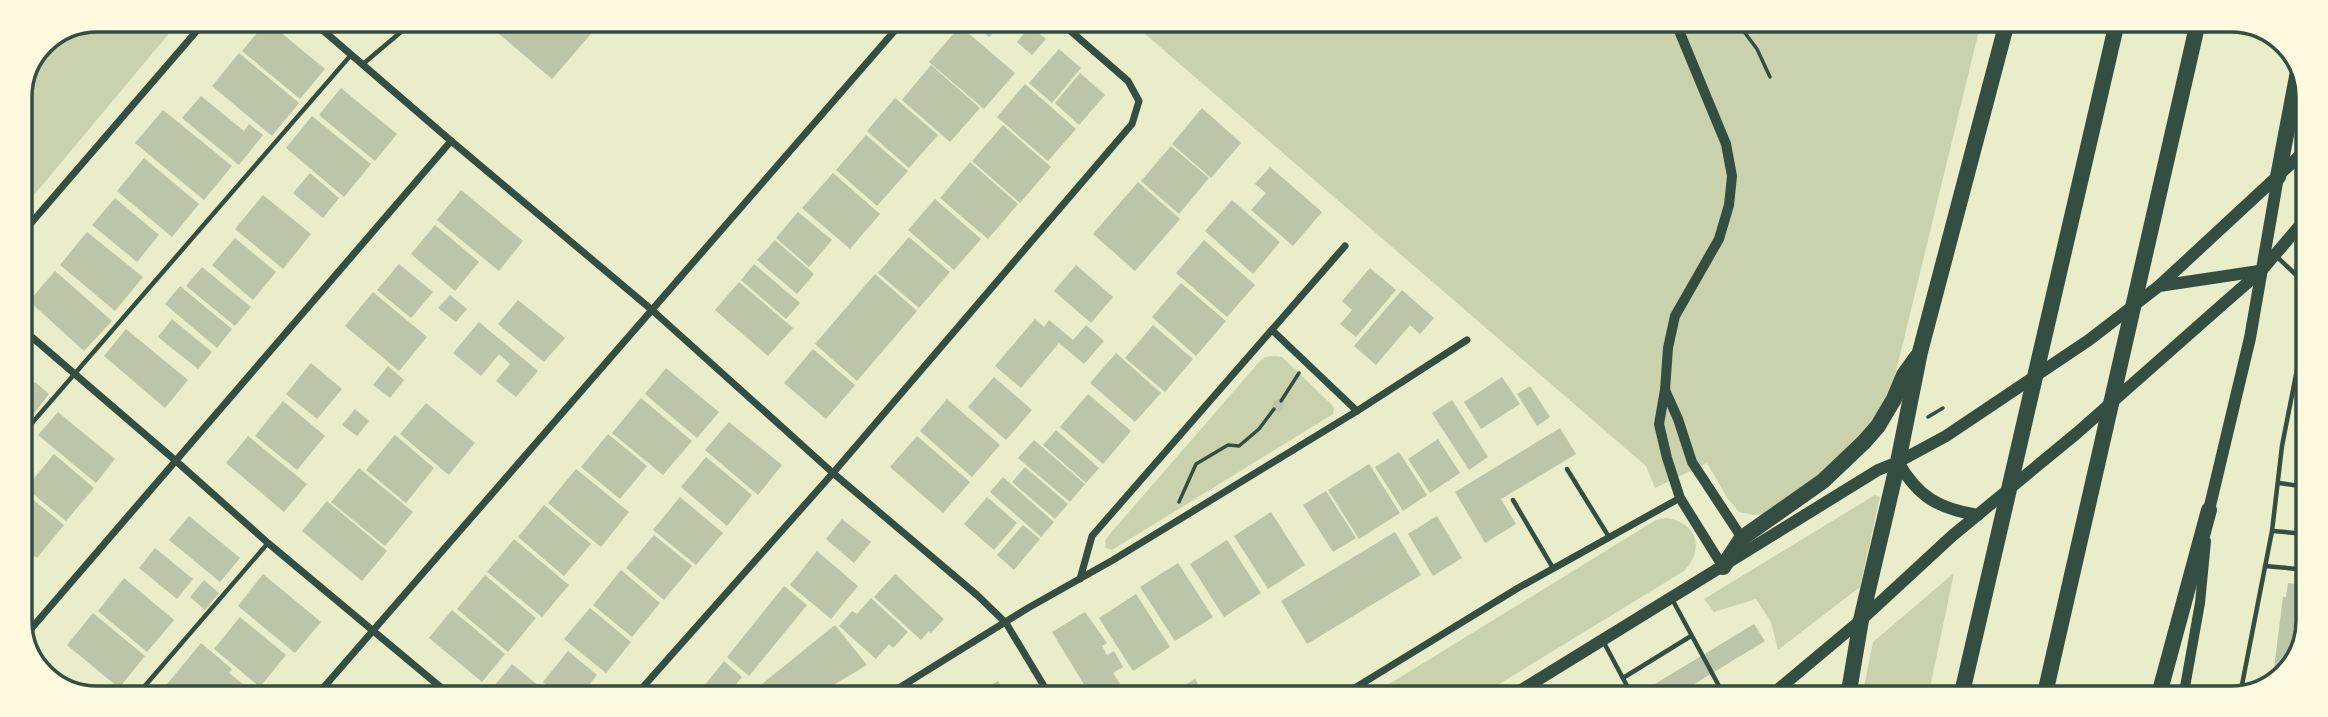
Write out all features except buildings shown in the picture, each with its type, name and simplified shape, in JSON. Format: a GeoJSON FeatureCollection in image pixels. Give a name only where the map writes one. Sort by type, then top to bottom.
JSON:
{"type":"FeatureCollection","features":[{"type":"Feature","properties":{"kind":"highway"},"geometry":{"type":"LineString","coordinates":[[1850,686],[1861,620],[1898,463],[1920,352],[2004,32]]}},
{"type":"Feature","properties":{"kind":"highway"},"geometry":{"type":"LineString","coordinates":[[1964,686],[2115,32]]}},
{"type":"Feature","properties":{"kind":"highway"},"geometry":{"type":"LineString","coordinates":[[2047,686],[2195,32]]}},
{"type":"Feature","properties":{"kind":"highway"},"geometry":{"type":"LineString","coordinates":[[2278,177],[2295,86]]}},
{"type":"Feature","properties":{"kind":"highway"},"geometry":{"type":"LineString","coordinates":[[1723,567],[1742,538],[1823,481],[1864,442],[1883,417],[1904,375],[1920,352]]}},
{"type":"Feature","properties":{"kind":"highway"},"geometry":{"type":"LineString","coordinates":[[2161,686],[2209,510]]}},
{"type":"Feature","properties":{"kind":"main road"},"geometry":{"type":"LineString","coordinates":[[1528,686],[1878,470],[1898,463],[1946,436],[2090,340],[2159,286],[2296,160]]}},
{"type":"Feature","properties":{"kind":"main road"},"geometry":{"type":"LineString","coordinates":[[2209,510],[2250,338],[2278,177]]}},
{"type":"Feature","properties":{"kind":"main road"},"geometry":{"type":"LineString","coordinates":[[1782,686],[1861,620],[1952,536],[2077,433],[2222,306],[2260,271],[2296,230]]}},
{"type":"Feature","properties":{"kind":"main road"},"geometry":{"type":"LineString","coordinates":[[2159,286],[2260,271]]}},
{"type":"Feature","properties":{"kind":"main road"},"geometry":{"type":"LineString","coordinates":[[1898,463],[1910,484],[1926,498],[1955,512],[1978,515]]}},
{"type":"Feature","properties":{"kind":"street"},"geometry":{"type":"LineString","coordinates":[[32,222],[196,32]]}},
{"type":"Feature","properties":{"kind":"street"},"geometry":{"type":"LineString","coordinates":[[325,32],[652,310],[833,473],[977,595],[1006,623],[1044,686]]}},
{"type":"Feature","properties":{"kind":"street"},"geometry":{"type":"LineString","coordinates":[[325,686],[894,32]]}},
{"type":"Feature","properties":{"kind":"street"},"geometry":{"type":"LineString","coordinates":[[644,686],[833,473],[1132,124],[1139,102],[1128,81],[1072,32]]}},
{"type":"Feature","properties":{"kind":"street"},"geometry":{"type":"LineString","coordinates":[[1680,32],[1726,144],[1732,176],[1730,205],[1719,239],[1675,316],[1668,348],[1659,424],[1680,498],[1723,567]]}},
{"type":"Feature","properties":{"kind":"street"},"geometry":{"type":"LineString","coordinates":[[32,627],[451,141]]}},
{"type":"Feature","properties":{"kind":"street"},"geometry":{"type":"LineString","coordinates":[[1080,579],[1092,536],[1345,246]]}},
{"type":"Feature","properties":{"kind":"street"},"geometry":{"type":"LineString","coordinates":[[1272,330],[1357,411]]}},
{"type":"Feature","properties":{"kind":"street"},"geometry":{"type":"LineString","coordinates":[[32,337],[268,543],[439,686]]}},
{"type":"Feature","properties":{"kind":"street"},"geometry":{"type":"LineString","coordinates":[[902,686],[1168,527],[1467,340]]}},
{"type":"Feature","properties":{"kind":"street"},"geometry":{"type":"LineString","coordinates":[[1665,390],[1692,462],[1742,538]]}},
{"type":"Feature","properties":{"kind":"street"},"geometry":{"type":"LineString","coordinates":[[1358,686],[1553,568],[1680,498]]}},
{"type":"Feature","properties":{"kind":"street"},"geometry":{"type":"LineString","coordinates":[[2185,686],[2200,603],[2209,510]]}},
{"type":"Feature","properties":{"kind":"lane"},"geometry":{"type":"LineString","coordinates":[[363,65],[401,32]]}},
{"type":"Feature","properties":{"kind":"lane"},"geometry":{"type":"LineString","coordinates":[[32,423],[351,55]]}},
{"type":"Feature","properties":{"kind":"lane"},"geometry":{"type":"LineString","coordinates":[[2275,255],[2296,275]]}},
{"type":"Feature","properties":{"kind":"lane"},"geometry":{"type":"LineString","coordinates":[[2242,684],[2272,531],[2282,446],[2296,375]]}},
{"type":"Feature","properties":{"kind":"lane"},"geometry":{"type":"LineString","coordinates":[[1567,469],[1609,538]]}},
{"type":"Feature","properties":{"kind":"lane"},"geometry":{"type":"LineString","coordinates":[[2279,483],[2296,485]]}},
{"type":"Feature","properties":{"kind":"lane"},"geometry":{"type":"LineString","coordinates":[[1513,500],[1553,568]]}},
{"type":"Feature","properties":{"kind":"lane"},"geometry":{"type":"LineString","coordinates":[[2272,531],[2296,533]]}},
{"type":"Feature","properties":{"kind":"lane"},"geometry":{"type":"LineString","coordinates":[[144,686],[268,543]]}},
{"type":"Feature","properties":{"kind":"lane"},"geometry":{"type":"LineString","coordinates":[[2265,566],[2296,569]]}},
{"type":"Feature","properties":{"kind":"lane"},"geometry":{"type":"LineString","coordinates":[[1671,599],[1719,686]]}},
{"type":"Feature","properties":{"kind":"lane"},"geometry":{"type":"LineString","coordinates":[[1623,678],[1691,636]]}},
{"type":"Feature","properties":{"kind":"lane"},"geometry":{"type":"LineString","coordinates":[[1602,641],[1627,686]]}},
{"type":"Feature","properties":{"kind":"path"},"geometry":{"type":"LineString","coordinates":[[1744,32],[1757,49],[1770,77]]}},
{"type":"Feature","properties":{"kind":"path"},"geometry":{"type":"LineString","coordinates":[[1282,401],[1307,363]]}},
{"type":"Feature","properties":{"kind":"path"},"geometry":{"type":"LineString","coordinates":[[1928,417],[1943,408]]}},
{"type":"Feature","properties":{"kind":"path"},"geometry":{"type":"LineString","coordinates":[[1168,527],[1196,464],[1228,445],[1239,446],[1259,429],[1274,409]]}},
{"type":"Feature","properties":{"kind":"green space"},"geometry":{"type":"Polygon","coordinates":[[[170,32],[32,197],[33,84],[36,72],[51,51],[72,36],[84,33],[170,32]]]}},
{"type":"Feature","properties":{"kind":"green space"},"geometry":{"type":"Polygon","coordinates":[[[1143,32],[1979,32],[1893,384],[1880,413],[1859,439],[1822,472],[1767,514],[1739,512],[1728,499],[1707,463],[1655,488],[1646,466],[1143,32]]]}},
{"type":"Feature","properties":{"kind":"green space"},"geometry":{"type":"Polygon","coordinates":[[[1265,357],[1282,357],[1331,404],[1334,408],[1333,414],[1112,550],[1106,548],[1105,541],[1109,535],[1260,361],[1265,357]]]}},
{"type":"Feature","properties":{"kind":"green space"},"geometry":{"type":"Polygon","coordinates":[[[1875,495],[1880,497],[1860,587],[1778,650],[1771,622],[1756,599],[1714,612],[1704,599],[1875,495]]]}},
{"type":"Feature","properties":{"kind":"green space"},"geometry":{"type":"Polygon","coordinates":[[[1666,518],[1677,521],[1691,531],[1696,546],[1691,563],[1684,571],[1496,686],[1386,686],[1656,520],[1666,518]]]}},
{"type":"Feature","properties":{"kind":"green space"},"geometry":{"type":"Polygon","coordinates":[[[1954,573],[1930,686],[1864,686],[1873,642],[1954,573]]]}}]}
